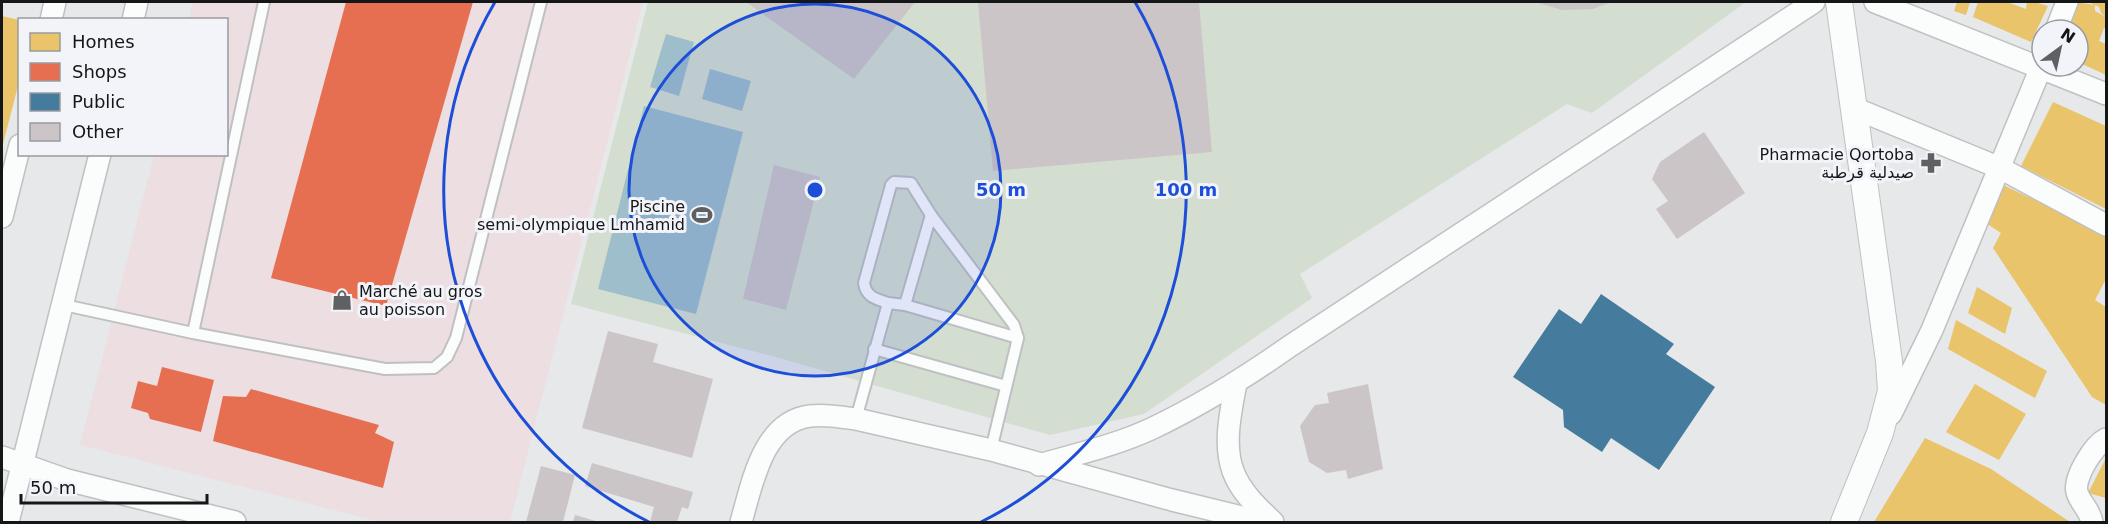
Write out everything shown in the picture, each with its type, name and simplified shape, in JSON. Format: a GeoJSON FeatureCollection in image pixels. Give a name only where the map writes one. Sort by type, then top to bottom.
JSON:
{"type":"FeatureCollection","features":[{"type":"Feature","properties":{"kind":"street"},"geometry":{"type":"LineString","coordinates":[[134,18],[138,2]]}},
{"type":"Feature","properties":{"kind":"street"},"geometry":{"type":"LineString","coordinates":[[1040,465],[1151,429],[1236,383],[1814,2]]}},
{"type":"Feature","properties":{"kind":"street"},"geometry":{"type":"LineString","coordinates":[[1839,2],[1889,361],[1891,391],[1881,433]]}},
{"type":"Feature","properties":{"kind":"street"},"geometry":{"type":"LineString","coordinates":[[1875,2],[2030,61]]}},
{"type":"Feature","properties":{"kind":"street"},"geometry":{"type":"LineString","coordinates":[[2061,18],[2067,2]]}},
{"type":"Feature","properties":{"kind":"street"},"geometry":{"type":"LineString","coordinates":[[1844,522],[1881,433],[1932,330],[2037,78]]}},
{"type":"Feature","properties":{"kind":"street"},"geometry":{"type":"LineString","coordinates":[[2069,78],[2106,94]]}},
{"type":"Feature","properties":{"kind":"street"},"geometry":{"type":"LineString","coordinates":[[1854,108],[2000,168],[2106,225]]}},
{"type":"Feature","properties":{"kind":"street"},"geometry":{"type":"LineString","coordinates":[[2,218],[18,153]]}},
{"type":"Feature","properties":{"kind":"street"},"geometry":{"type":"LineString","coordinates":[[8,522],[100,156]]}},
{"type":"Feature","properties":{"kind":"street"},"geometry":{"type":"LineString","coordinates":[[1236,383],[1228,420],[1232,470],[1240,485],[1273,522]]}},
{"type":"Feature","properties":{"kind":"street"},"geometry":{"type":"LineString","coordinates":[[741,522],[762,460],[777,433],[790,422],[809,416],[856,419],[991,450],[1040,465],[1262,522]]}},
{"type":"Feature","properties":{"kind":"street"},"geometry":{"type":"LineString","coordinates":[[2092,522],[2077,492],[2076,482],[2098,444],[2106,439]]}},
{"type":"Feature","properties":{"kind":"street"},"geometry":{"type":"LineString","coordinates":[[2,457],[68,480],[235,522]]}},
{"type":"Feature","properties":{"kind":"lane"},"geometry":{"type":"LineString","coordinates":[[193,333],[264,2]]}},
{"type":"Feature","properties":{"kind":"lane"},"geometry":{"type":"LineString","coordinates":[[64,305],[193,333],[385,369],[434,368],[447,357],[456,339],[541,2]]}},
{"type":"Feature","properties":{"kind":"lane"},"geometry":{"type":"LineString","coordinates":[[991,450],[1018,338],[1014,325],[931,215],[912,184],[894,182],[891,185],[864,283],[870,297],[1018,338]]}},
{"type":"Feature","properties":{"kind":"lane"},"geometry":{"type":"LineString","coordinates":[[905,305],[931,215]]}},
{"type":"Feature","properties":{"kind":"lane"},"geometry":{"type":"LineString","coordinates":[[856,419],[888,303]]}},
{"type":"Feature","properties":{"kind":"lane"},"geometry":{"type":"LineString","coordinates":[[874,349],[1006,386]]}},
{"type":"Feature","properties":{"kind":"shaded area","name":"Marché au gros au poisson"},"geometry":{"type":"Polygon","coordinates":[[[193,2],[643,2],[510,522],[381,522],[80,445],[154,156],[228,156],[228,18],[189,18],[193,2]]]}},
{"type":"Feature","properties":{"kind":"green space"},"geometry":{"type":"Polygon","coordinates":[[[648,2],[1746,2],[1592,113],[1567,104],[1300,274],[1312,298],[1144,414],[1050,435],[768,355],[571,304],[648,2]]]}},
{"type":"Feature","properties":{"kind":"water"},"geometry":{"type":"Polygon","coordinates":[[[666,34],[694,42],[679,96],[650,87],[666,34]]]}},
{"type":"Feature","properties":{"kind":"water"},"geometry":{"type":"Polygon","coordinates":[[[710,69],[751,81],[742,111],[702,99],[710,69]]]}},
{"type":"Feature","properties":{"kind":"water"},"geometry":{"type":"Polygon","coordinates":[[[644,106],[743,132],[696,314],[598,289],[644,106]]]}},
{"type":"Feature","properties":{"kind":"building: Homes"},"geometry":{"type":"Polygon","coordinates":[[[1957,2],[1970,2],[1966,15],[1954,11],[1957,2]]]}},
{"type":"Feature","properties":{"kind":"building: Homes"},"geometry":{"type":"Polygon","coordinates":[[[1978,2],[2007,2],[2026,9],[2027,2],[2048,6],[2042,18],[2030,18],[2030,42],[1973,17],[1978,2]]]}},
{"type":"Feature","properties":{"kind":"building: Homes"},"geometry":{"type":"Polygon","coordinates":[[[2076,2],[2095,5],[2095,11],[2106,17],[2106,29],[2104,28],[2099,41],[2106,44],[2106,75],[2090,68],[2090,18],[2067,18],[2076,2]]]}},
{"type":"Feature","properties":{"kind":"building: Homes"},"geometry":{"type":"Polygon","coordinates":[[[2088,2],[2106,2],[2106,17],[2101,13],[2099,7],[2088,2]]]}},
{"type":"Feature","properties":{"kind":"building: Homes"},"geometry":{"type":"Polygon","coordinates":[[[2,16],[18,20],[18,86],[2,148],[2,16]]]}},
{"type":"Feature","properties":{"kind":"building: Homes"},"geometry":{"type":"Polygon","coordinates":[[[2053,102],[2106,126],[2106,209],[2021,166],[2053,102]]]}},
{"type":"Feature","properties":{"kind":"building: Homes"},"geometry":{"type":"Polygon","coordinates":[[[2001,184],[2106,234],[2106,279],[2095,300],[2106,307],[2106,405],[2092,397],[1993,248],[2001,233],[1986,223],[2001,184]]]}},
{"type":"Feature","properties":{"kind":"building: Homes"},"geometry":{"type":"Polygon","coordinates":[[[1977,287],[2012,308],[2005,334],[1968,313],[1977,287]]]}},
{"type":"Feature","properties":{"kind":"building: Homes"},"geometry":{"type":"Polygon","coordinates":[[[1956,320],[2047,371],[2035,398],[1948,349],[1956,320]]]}},
{"type":"Feature","properties":{"kind":"building: Homes"},"geometry":{"type":"Polygon","coordinates":[[[1975,384],[2026,414],[1999,460],[1946,432],[1975,384]]]}},
{"type":"Feature","properties":{"kind":"building: Homes"},"geometry":{"type":"Polygon","coordinates":[[[1925,438],[1991,469],[2070,522],[1874,522],[1925,438]]]}},
{"type":"Feature","properties":{"kind":"building: Homes"},"geometry":{"type":"Polygon","coordinates":[[[2106,458],[2106,498],[2088,493],[2106,458]]]}},
{"type":"Feature","properties":{"kind":"building: Shops"},"geometry":{"type":"Polygon","coordinates":[[[346,2],[473,2],[386,306],[271,278],[346,2]]]}},
{"type":"Feature","properties":{"kind":"building: Shops"},"geometry":{"type":"Polygon","coordinates":[[[162,367],[214,380],[201,432],[150,419],[148,413],[131,408],[138,381],[157,386],[162,367]]]}},
{"type":"Feature","properties":{"kind":"building: Shops"},"geometry":{"type":"Polygon","coordinates":[[[251,389],[379,425],[375,433],[394,442],[383,488],[213,441],[223,396],[246,397],[251,389]]]}},
{"type":"Feature","properties":{"kind":"building: Public"},"geometry":{"type":"Polygon","coordinates":[[[1601,294],[1674,344],[1666,354],[1715,387],[1659,470],[1611,438],[1602,452],[1564,427],[1563,410],[1513,377],[1559,309],[1581,324],[1601,294]]]}},
{"type":"Feature","properties":{"kind":"building: Other"},"geometry":{"type":"Polygon","coordinates":[[[746,2],[915,2],[854,79],[746,2]]]}},
{"type":"Feature","properties":{"kind":"building: Other"},"geometry":{"type":"Polygon","coordinates":[[[978,2],[1199,2],[1212,152],[993,171],[978,2]]]}},
{"type":"Feature","properties":{"kind":"building: Other"},"geometry":{"type":"Polygon","coordinates":[[[1535,2],[1611,2],[1593,9],[1562,10],[1535,2]]]}},
{"type":"Feature","properties":{"kind":"building: Other"},"geometry":{"type":"Polygon","coordinates":[[[1704,132],[1745,193],[1677,239],[1656,209],[1668,201],[1652,179],[1660,162],[1704,132]]]}},
{"type":"Feature","properties":{"kind":"building: Other"},"geometry":{"type":"Polygon","coordinates":[[[774,165],[820,177],[786,310],[743,299],[774,165]]]}},
{"type":"Feature","properties":{"kind":"building: Other"},"geometry":{"type":"Polygon","coordinates":[[[608,331],[658,344],[653,362],[713,379],[692,458],[582,428],[608,331]]]}},
{"type":"Feature","properties":{"kind":"building: Other"},"geometry":{"type":"Polygon","coordinates":[[[1368,384],[1383,469],[1348,479],[1346,470],[1327,473],[1309,462],[1300,426],[1315,405],[1329,403],[1327,393],[1368,384]]]}},
{"type":"Feature","properties":{"kind":"building: Other"},"geometry":{"type":"Polygon","coordinates":[[[592,463],[693,492],[688,509],[682,507],[677,522],[650,522],[654,507],[585,486],[592,463]]]}},
{"type":"Feature","properties":{"kind":"building: Other"},"geometry":{"type":"Polygon","coordinates":[[[541,466],[575,475],[563,522],[526,522],[541,466]]]}},
{"type":"Feature","properties":{"kind":"building: Other"},"geometry":{"type":"Polygon","coordinates":[[[575,515],[599,522],[573,522],[575,515]]]}},
{"type":"Feature","properties":{"kind":"place","name":"Pharmacie Qortoba صيدلية قرطبة"},"geometry":{"type":"Point","coordinates":[1931,163]}},
{"type":"Feature","properties":{"kind":"place","name":"Piscine semi-olympique Lmhamid"},"geometry":{"type":"Point","coordinates":[702,215]}},
{"type":"Feature","properties":{"kind":"place","name":"Marché au gros au poisson"},"geometry":{"type":"Point","coordinates":[342,300]}}]}
